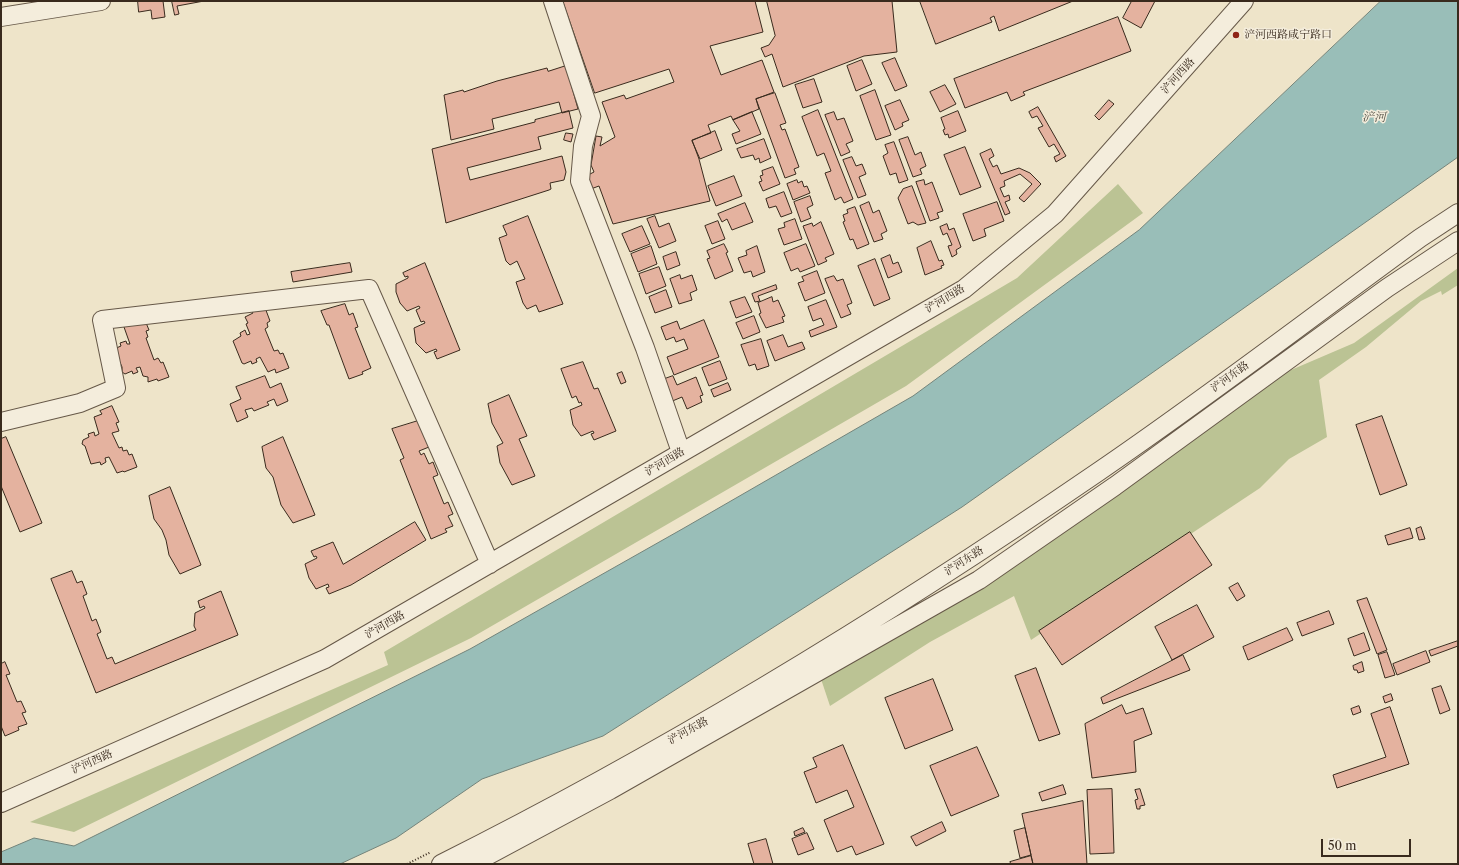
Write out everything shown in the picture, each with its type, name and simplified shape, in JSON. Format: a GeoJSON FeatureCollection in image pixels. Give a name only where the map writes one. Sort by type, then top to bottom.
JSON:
{"type":"FeatureCollection","features":[{"type":"Feature","properties":{"kind":"street"},"geometry":{"type":"LineString","coordinates":[[1,17],[101,1]]}},
{"type":"Feature","properties":{"kind":"street"},"geometry":{"type":"LineString","coordinates":[[553,1],[591,116],[583,146],[580,181],[645,348],[681,452]]}},
{"type":"Feature","properties":{"kind":"street","name":"浐河西路"},"geometry":{"type":"LineString","coordinates":[[1,803],[325,659],[964,289],[1055,214],[1244,1]]}},
{"type":"Feature","properties":{"kind":"street","name":"浐河东路"},"geometry":{"type":"LineString","coordinates":[[437,858],[522,822],[714,716],[771,683],[946,573],[1146,438],[1414,243],[1458,213]]}},
{"type":"Feature","properties":{"kind":"street","name":"浐河东路"},"geometry":{"type":"LineString","coordinates":[[472,864],[610,790],[979,580],[1115,486],[1393,284],[1458,241]]}},
{"type":"Feature","properties":{"kind":"street"},"geometry":{"type":"LineString","coordinates":[[1,422],[80,403],[116,388],[102,320],[369,289],[490,564]]}},
{"type":"Feature","properties":{"kind":"path"},"geometry":{"type":"LineString","coordinates":[[407,864],[437,858]]}},
{"type":"Feature","properties":{"kind":"green space"},"geometry":{"type":"Polygon","coordinates":[[[1118,184],[1143,213],[906,386],[471,638],[74,832],[30,822],[388,665],[384,652],[1017,278],[1118,184]]]}},
{"type":"Feature","properties":{"kind":"green space"},"geometry":{"type":"Polygon","coordinates":[[[1458,268],[1458,285],[1442,295],[1441,291],[1421,301],[1366,347],[1319,380],[1327,437],[1289,459],[1260,488],[1031,640],[1014,596],[930,642],[830,706],[821,679],[880,647],[973,589],[1284,373],[1354,343],[1458,268]]]}},
{"type":"Feature","properties":{"kind":"water","name":"浐河"},"geometry":{"type":"Polygon","coordinates":[[[1381,1],[1458,1],[1458,157],[962,507],[603,736],[482,779],[396,838],[340,864],[1,864],[1,852],[34,838],[74,846],[470,649],[913,396],[1139,230],[1381,1]]]}},
{"type":"Feature","properties":{"kind":"building"},"geometry":{"type":"Polygon","coordinates":[[[138,1],[163,1],[165,17],[152,19],[151,10],[139,12],[138,1]]]}},
{"type":"Feature","properties":{"kind":"building"},"geometry":{"type":"Polygon","coordinates":[[[172,1],[204,1],[177,6],[179,14],[175,15],[172,1]]]}},
{"type":"Feature","properties":{"kind":"building"},"geometry":{"type":"Polygon","coordinates":[[[563,1],[755,1],[763,32],[710,46],[721,75],[762,60],[774,92],[756,99],[759,109],[733,120],[731,116],[708,125],[711,133],[692,140],[699,159],[710,201],[613,224],[599,186],[588,190],[584,177],[594,172],[591,165],[596,136],[602,137],[600,146],[615,137],[602,102],[624,95],[626,99],[674,82],[669,69],[595,93],[563,1]]]}},
{"type":"Feature","properties":{"kind":"building"},"geometry":{"type":"Polygon","coordinates":[[[767,1],[892,1],[897,52],[864,56],[783,87],[772,54],[765,57],[761,48],[769,45],[775,36],[767,1]]]}},
{"type":"Feature","properties":{"kind":"building"},"geometry":{"type":"Polygon","coordinates":[[[920,1],[1073,1],[999,31],[994,16],[990,18],[992,22],[936,44],[920,1]]]}},
{"type":"Feature","properties":{"kind":"building"},"geometry":{"type":"Polygon","coordinates":[[[1132,1],[1155,1],[1141,28],[1123,18],[1132,1]]]}},
{"type":"Feature","properties":{"kind":"building"},"geometry":{"type":"Polygon","coordinates":[[[1118,17],[1131,51],[1023,92],[1025,95],[1011,101],[1007,92],[965,108],[954,79],[1118,17]]]}},
{"type":"Feature","properties":{"kind":"building"},"geometry":{"type":"Polygon","coordinates":[[[895,58],[907,86],[895,91],[882,63],[895,58]]]}},
{"type":"Feature","properties":{"kind":"building"},"geometry":{"type":"Polygon","coordinates":[[[862,60],[872,84],[856,91],[847,66],[862,60]]]}},
{"type":"Feature","properties":{"kind":"building"},"geometry":{"type":"Polygon","coordinates":[[[566,66],[578,109],[562,113],[559,102],[492,119],[494,129],[451,140],[444,95],[463,90],[464,92],[497,81],[547,68],[548,71],[566,66]]]}},
{"type":"Feature","properties":{"kind":"building"},"geometry":{"type":"Polygon","coordinates":[[[814,79],[822,102],[803,108],[795,85],[814,79]]]}},
{"type":"Feature","properties":{"kind":"building"},"geometry":{"type":"Polygon","coordinates":[[[945,85],[956,104],[940,112],[930,92],[945,85]]]}},
{"type":"Feature","properties":{"kind":"building"},"geometry":{"type":"Polygon","coordinates":[[[875,90],[891,135],[876,140],[860,96],[875,90]]]}},
{"type":"Feature","properties":{"kind":"building"},"geometry":{"type":"Polygon","coordinates":[[[775,93],[786,123],[780,125],[782,130],[785,129],[799,167],[794,169],[796,174],[785,178],[756,99],[775,93]]]}},
{"type":"Feature","properties":{"kind":"building"},"geometry":{"type":"Polygon","coordinates":[[[900,100],[909,120],[902,123],[903,126],[895,130],[885,106],[900,100]]]}},
{"type":"Feature","properties":{"kind":"building"},"geometry":{"type":"Polygon","coordinates":[[[1109,100],[1114,104],[1099,120],[1095,116],[1109,100]]]}},
{"type":"Feature","properties":{"kind":"building"},"geometry":{"type":"Polygon","coordinates":[[[1038,107],[1066,156],[1056,162],[1054,157],[1060,154],[1054,144],[1049,147],[1038,128],[1043,126],[1037,116],[1032,118],[1029,112],[1038,107]]]}},
{"type":"Feature","properties":{"kind":"building"},"geometry":{"type":"Polygon","coordinates":[[[818,110],[853,199],[844,203],[841,197],[835,200],[825,173],[831,171],[824,153],[817,156],[802,117],[818,110]]]}},
{"type":"Feature","properties":{"kind":"building"},"geometry":{"type":"Polygon","coordinates":[[[569,111],[573,128],[538,137],[541,149],[467,168],[470,180],[562,156],[566,172],[564,180],[550,183],[551,189],[549,190],[446,223],[432,149],[535,122],[535,120],[569,111]]]}},
{"type":"Feature","properties":{"kind":"building"},"geometry":{"type":"Polygon","coordinates":[[[958,111],[966,131],[949,138],[948,134],[945,135],[943,130],[945,129],[941,118],[958,111]]]}},
{"type":"Feature","properties":{"kind":"building"},"geometry":{"type":"Polygon","coordinates":[[[752,112],[761,134],[736,144],[732,134],[740,131],[733,120],[752,112]]]}},
{"type":"Feature","properties":{"kind":"building"},"geometry":{"type":"Polygon","coordinates":[[[834,112],[837,120],[844,118],[853,141],[846,144],[850,152],[841,156],[825,115],[834,112]]]}},
{"type":"Feature","properties":{"kind":"building"},"geometry":{"type":"Polygon","coordinates":[[[715,131],[722,150],[700,159],[692,141],[715,131]]]}},
{"type":"Feature","properties":{"kind":"building"},"geometry":{"type":"Polygon","coordinates":[[[566,133],[573,134],[571,142],[564,140],[566,133]]]}},
{"type":"Feature","properties":{"kind":"building"},"geometry":{"type":"Polygon","coordinates":[[[908,137],[915,155],[921,152],[926,166],[920,169],[922,174],[913,177],[899,140],[908,137]]]}},
{"type":"Feature","properties":{"kind":"building"},"geometry":{"type":"Polygon","coordinates":[[[764,139],[771,158],[760,163],[759,158],[755,160],[753,155],[741,158],[737,149],[764,139]]]}},
{"type":"Feature","properties":{"kind":"building"},"geometry":{"type":"Polygon","coordinates":[[[894,142],[908,180],[899,183],[896,173],[890,175],[883,156],[888,153],[885,145],[894,142]]]}},
{"type":"Feature","properties":{"kind":"building"},"geometry":{"type":"Polygon","coordinates":[[[965,147],[981,187],[960,195],[944,155],[965,147]]]}},
{"type":"Feature","properties":{"kind":"building"},"geometry":{"type":"Polygon","coordinates":[[[991,149],[994,156],[989,159],[993,167],[997,165],[1001,174],[1019,168],[1030,173],[1041,184],[1024,202],[1019,198],[1032,184],[1020,174],[1004,181],[1005,186],[1000,188],[1004,197],[1009,195],[1010,200],[1005,202],[1010,213],[1005,215],[980,154],[991,149]]]}},
{"type":"Feature","properties":{"kind":"building"},"geometry":{"type":"Polygon","coordinates":[[[852,157],[856,166],[862,164],[866,174],[859,177],[866,195],[858,198],[843,160],[852,157]]]}},
{"type":"Feature","properties":{"kind":"building"},"geometry":{"type":"Polygon","coordinates":[[[773,167],[780,184],[763,191],[759,182],[762,181],[760,176],[763,175],[762,171],[773,167]]]}},
{"type":"Feature","properties":{"kind":"building"},"geometry":{"type":"Polygon","coordinates":[[[734,176],[742,196],[716,206],[708,186],[734,176]]]}},
{"type":"Feature","properties":{"kind":"building"},"geometry":{"type":"Polygon","coordinates":[[[797,180],[798,183],[802,181],[804,187],[807,186],[810,193],[793,200],[787,184],[797,180]]]}},
{"type":"Feature","properties":{"kind":"building"},"geometry":{"type":"Polygon","coordinates":[[[924,180],[925,185],[932,182],[943,211],[937,213],[939,218],[930,221],[916,182],[924,180]]]}},
{"type":"Feature","properties":{"kind":"building"},"geometry":{"type":"Polygon","coordinates":[[[912,186],[926,223],[918,225],[913,222],[908,224],[898,198],[903,189],[912,186]]]}},
{"type":"Feature","properties":{"kind":"building"},"geometry":{"type":"Polygon","coordinates":[[[784,192],[792,213],[781,217],[776,206],[769,208],[766,199],[784,192]]]}},
{"type":"Feature","properties":{"kind":"building"},"geometry":{"type":"Polygon","coordinates":[[[810,196],[813,205],[807,208],[811,218],[801,222],[794,202],[810,196]]]}},
{"type":"Feature","properties":{"kind":"building"},"geometry":{"type":"Polygon","coordinates":[[[869,202],[873,213],[879,210],[887,231],[881,234],[883,239],[874,242],[860,206],[869,202]]]}},
{"type":"Feature","properties":{"kind":"building"},"geometry":{"type":"Polygon","coordinates":[[[997,202],[1004,221],[984,229],[986,236],[973,241],[963,214],[997,202]]]}},
{"type":"Feature","properties":{"kind":"building"},"geometry":{"type":"Polygon","coordinates":[[[745,203],[753,222],[732,230],[727,219],[722,222],[718,214],[745,203]]]}},
{"type":"Feature","properties":{"kind":"building"},"geometry":{"type":"Polygon","coordinates":[[[855,207],[869,244],[857,249],[853,239],[850,240],[843,222],[845,221],[843,215],[848,213],[847,210],[855,207]]]}},
{"type":"Feature","properties":{"kind":"building"},"geometry":{"type":"Polygon","coordinates":[[[528,216],[563,304],[539,312],[536,305],[527,309],[523,303],[516,282],[525,279],[517,261],[510,265],[506,261],[499,238],[507,235],[503,226],[528,216]]]}},
{"type":"Feature","properties":{"kind":"building"},"geometry":{"type":"Polygon","coordinates":[[[655,216],[659,227],[669,223],[676,241],[659,248],[647,219],[655,216]]]}},
{"type":"Feature","properties":{"kind":"building"},"geometry":{"type":"Polygon","coordinates":[[[795,219],[802,239],[784,245],[778,229],[785,227],[784,223],[795,219]]]}},
{"type":"Feature","properties":{"kind":"building"},"geometry":{"type":"Polygon","coordinates":[[[718,221],[725,239],[712,244],[705,226],[718,221]]]}},
{"type":"Feature","properties":{"kind":"building"},"geometry":{"type":"Polygon","coordinates":[[[821,222],[834,254],[825,258],[827,261],[818,265],[803,226],[812,223],[813,226],[821,222]]]}},
{"type":"Feature","properties":{"kind":"building"},"geometry":{"type":"Polygon","coordinates":[[[947,224],[949,230],[954,228],[961,247],[956,250],[957,254],[952,257],[948,246],[952,245],[947,233],[943,235],[940,227],[947,224]]]}},
{"type":"Feature","properties":{"kind":"building"},"geometry":{"type":"Polygon","coordinates":[[[642,226],[650,244],[630,252],[622,234],[642,226]]]}},
{"type":"Feature","properties":{"kind":"building"},"geometry":{"type":"Polygon","coordinates":[[[931,241],[939,261],[942,260],[944,265],[941,266],[942,268],[925,275],[917,248],[931,241]]]}},
{"type":"Feature","properties":{"kind":"building"},"geometry":{"type":"Polygon","coordinates":[[[724,244],[728,252],[726,253],[733,271],[715,279],[707,259],[710,258],[707,251],[724,244]]]}},
{"type":"Feature","properties":{"kind":"building"},"geometry":{"type":"Polygon","coordinates":[[[806,244],[815,266],[800,272],[798,268],[791,271],[784,253],[806,244]]]}},
{"type":"Feature","properties":{"kind":"building"},"geometry":{"type":"Polygon","coordinates":[[[651,246],[657,264],[638,272],[631,254],[651,246]]]}},
{"type":"Feature","properties":{"kind":"building"},"geometry":{"type":"Polygon","coordinates":[[[757,246],[765,272],[753,277],[751,271],[744,273],[738,258],[747,255],[746,251],[757,246]]]}},
{"type":"Feature","properties":{"kind":"building"},"geometry":{"type":"Polygon","coordinates":[[[676,252],[680,265],[667,270],[663,257],[676,252]]]}},
{"type":"Feature","properties":{"kind":"building"},"geometry":{"type":"Polygon","coordinates":[[[890,255],[893,264],[898,262],[902,272],[888,278],[881,259],[890,255]]]}},
{"type":"Feature","properties":{"kind":"building"},"geometry":{"type":"Polygon","coordinates":[[[875,259],[890,299],[874,306],[858,266],[875,259]]]}},
{"type":"Feature","properties":{"kind":"building"},"geometry":{"type":"Polygon","coordinates":[[[350,263],[352,272],[293,282],[291,272],[350,263]]]}},
{"type":"Feature","properties":{"kind":"building"},"geometry":{"type":"Polygon","coordinates":[[[425,263],[460,350],[437,359],[434,352],[437,351],[436,349],[426,353],[416,343],[414,328],[425,323],[424,321],[421,322],[416,310],[420,308],[419,306],[407,311],[400,303],[396,292],[396,284],[408,278],[408,276],[405,277],[403,273],[425,263]]]}},
{"type":"Feature","properties":{"kind":"building"},"geometry":{"type":"Polygon","coordinates":[[[659,267],[666,286],[646,294],[639,274],[659,267]]]}},
{"type":"Feature","properties":{"kind":"building"},"geometry":{"type":"Polygon","coordinates":[[[817,271],[825,293],[805,301],[798,283],[804,281],[802,277],[817,271]]]}},
{"type":"Feature","properties":{"kind":"building"},"geometry":{"type":"Polygon","coordinates":[[[680,275],[681,279],[692,275],[697,290],[690,293],[692,300],[679,304],[670,279],[680,275]]]}},
{"type":"Feature","properties":{"kind":"building"},"geometry":{"type":"Polygon","coordinates":[[[834,276],[837,281],[843,279],[852,303],[847,305],[851,314],[841,318],[825,279],[834,276]]]}},
{"type":"Feature","properties":{"kind":"building"},"geometry":{"type":"Polygon","coordinates":[[[776,285],[777,289],[758,296],[760,301],[755,302],[752,294],[776,285]]]}},
{"type":"Feature","properties":{"kind":"building"},"geometry":{"type":"Polygon","coordinates":[[[666,290],[672,307],[655,313],[649,297],[666,290]]]}},
{"type":"Feature","properties":{"kind":"building"},"geometry":{"type":"Polygon","coordinates":[[[745,297],[752,312],[736,318],[730,302],[745,297]]]}},
{"type":"Feature","properties":{"kind":"building"},"geometry":{"type":"Polygon","coordinates":[[[772,297],[773,302],[778,300],[785,316],[782,317],[784,322],[766,328],[759,314],[761,313],[758,303],[772,297]]]}},
{"type":"Feature","properties":{"kind":"building"},"geometry":{"type":"Polygon","coordinates":[[[826,300],[837,327],[811,337],[809,331],[824,325],[821,318],[813,321],[808,307],[826,300]]]}},
{"type":"Feature","properties":{"kind":"building"},"geometry":{"type":"Polygon","coordinates":[[[345,304],[349,315],[353,313],[358,327],[355,328],[371,368],[362,372],[363,374],[349,379],[329,325],[327,325],[321,311],[345,304]]]}},
{"type":"Feature","properties":{"kind":"building"},"geometry":{"type":"Polygon","coordinates":[[[264,305],[270,321],[267,323],[268,327],[265,329],[274,351],[278,350],[280,354],[283,353],[289,368],[276,373],[275,369],[268,372],[260,357],[256,359],[257,362],[252,364],[251,361],[244,364],[242,363],[233,341],[241,336],[240,333],[245,330],[247,335],[250,334],[245,317],[253,313],[251,310],[264,305]]]}},
{"type":"Feature","properties":{"kind":"building"},"geometry":{"type":"Polygon","coordinates":[[[754,316],[760,332],[743,339],[736,323],[754,316]]]}},
{"type":"Feature","properties":{"kind":"building"},"geometry":{"type":"Polygon","coordinates":[[[144,318],[149,330],[146,331],[148,337],[146,338],[154,360],[158,358],[161,363],[163,362],[169,377],[158,381],[157,379],[148,382],[148,377],[143,376],[140,367],[136,368],[138,372],[133,374],[132,371],[125,374],[122,372],[122,367],[114,349],[121,346],[120,343],[126,341],[127,344],[130,344],[124,327],[144,318]]]}},
{"type":"Feature","properties":{"kind":"building"},"geometry":{"type":"Polygon","coordinates":[[[704,320],[719,357],[674,375],[667,357],[688,349],[684,339],[676,342],[674,337],[666,340],[661,327],[677,321],[680,329],[704,320]]]}},
{"type":"Feature","properties":{"kind":"building"},"geometry":{"type":"Polygon","coordinates":[[[783,335],[788,347],[802,342],[805,349],[775,361],[767,341],[783,335]]]}},
{"type":"Feature","properties":{"kind":"building"},"geometry":{"type":"Polygon","coordinates":[[[761,339],[769,366],[757,370],[755,364],[749,366],[741,345],[761,339]]]}},
{"type":"Feature","properties":{"kind":"building"},"geometry":{"type":"Polygon","coordinates":[[[720,361],[727,379],[709,386],[702,368],[720,361]]]}},
{"type":"Feature","properties":{"kind":"building"},"geometry":{"type":"Polygon","coordinates":[[[583,362],[594,389],[598,388],[616,431],[594,440],[591,434],[594,433],[593,431],[581,436],[573,425],[570,410],[582,405],[581,402],[579,403],[576,396],[572,398],[561,369],[583,362]]]}},
{"type":"Feature","properties":{"kind":"building"},"geometry":{"type":"Polygon","coordinates":[[[622,372],[626,382],[621,384],[617,374],[622,372]]]}},
{"type":"Feature","properties":{"kind":"building"},"geometry":{"type":"Polygon","coordinates":[[[265,376],[270,388],[281,383],[288,401],[277,406],[274,399],[267,402],[269,405],[254,411],[252,408],[245,410],[248,417],[237,422],[230,404],[241,399],[236,387],[265,376]]]}},
{"type":"Feature","properties":{"kind":"building"},"geometry":{"type":"Polygon","coordinates":[[[673,376],[677,385],[696,377],[703,395],[700,396],[702,402],[687,409],[682,397],[670,402],[662,380],[673,376]]]}},
{"type":"Feature","properties":{"kind":"building"},"geometry":{"type":"Polygon","coordinates":[[[728,383],[731,390],[714,397],[711,390],[728,383]]]}},
{"type":"Feature","properties":{"kind":"building"},"geometry":{"type":"Polygon","coordinates":[[[509,395],[527,436],[519,439],[535,476],[512,485],[500,463],[497,446],[503,443],[492,423],[488,404],[509,395]]]}},
{"type":"Feature","properties":{"kind":"building"},"geometry":{"type":"Polygon","coordinates":[[[112,406],[119,422],[116,423],[119,431],[112,433],[119,448],[122,447],[123,451],[127,450],[129,455],[132,454],[137,467],[117,473],[109,457],[105,458],[106,462],[101,465],[100,462],[91,464],[85,446],[82,444],[83,440],[89,437],[88,434],[94,432],[95,436],[99,434],[94,417],[102,414],[100,411],[112,406]]]}},
{"type":"Feature","properties":{"kind":"building"},"geometry":{"type":"Polygon","coordinates":[[[1382,416],[1407,485],[1380,495],[1356,425],[1382,416]]]}},
{"type":"Feature","properties":{"kind":"building"},"geometry":{"type":"Polygon","coordinates":[[[418,421],[429,447],[419,451],[421,455],[424,453],[429,464],[433,462],[438,475],[433,477],[444,504],[448,502],[453,514],[448,516],[453,526],[445,529],[447,532],[431,539],[400,460],[404,458],[392,429],[418,421]]]}},
{"type":"Feature","properties":{"kind":"building"},"geometry":{"type":"Polygon","coordinates":[[[6,437],[42,523],[20,532],[1,486],[1,439],[6,437]]]}},
{"type":"Feature","properties":{"kind":"building"},"geometry":{"type":"Polygon","coordinates":[[[283,437],[315,515],[293,523],[281,505],[273,477],[266,468],[262,447],[283,437]]]}},
{"type":"Feature","properties":{"kind":"building"},"geometry":{"type":"Polygon","coordinates":[[[170,487],[201,565],[180,574],[169,555],[162,530],[154,519],[149,496],[170,487]]]}},
{"type":"Feature","properties":{"kind":"building"},"geometry":{"type":"Polygon","coordinates":[[[415,522],[426,540],[351,585],[329,594],[326,588],[329,587],[328,584],[316,589],[309,578],[305,564],[317,558],[316,556],[314,557],[311,551],[333,542],[343,564],[415,522]]]}},
{"type":"Feature","properties":{"kind":"building"},"geometry":{"type":"Polygon","coordinates":[[[1421,527],[1425,539],[1419,540],[1416,529],[1421,527]]]}},
{"type":"Feature","properties":{"kind":"building"},"geometry":{"type":"Polygon","coordinates":[[[1410,528],[1413,538],[1388,545],[1385,536],[1410,528]]]}},
{"type":"Feature","properties":{"kind":"building"},"geometry":{"type":"Polygon","coordinates":[[[1190,532],[1212,565],[1062,665],[1039,631],[1190,532]]]}},
{"type":"Feature","properties":{"kind":"building"},"geometry":{"type":"Polygon","coordinates":[[[72,571],[77,583],[82,581],[87,594],[83,596],[92,621],[96,619],[101,632],[97,634],[107,659],[112,657],[115,664],[196,630],[194,626],[195,613],[205,608],[204,606],[200,608],[198,601],[221,591],[238,635],[96,693],[51,579],[72,571]]]}},
{"type":"Feature","properties":{"kind":"building"},"geometry":{"type":"Polygon","coordinates":[[[1238,583],[1245,596],[1237,601],[1229,588],[1238,583]]]}},
{"type":"Feature","properties":{"kind":"building"},"geometry":{"type":"Polygon","coordinates":[[[1367,598],[1387,650],[1377,654],[1357,601],[1367,598]]]}},
{"type":"Feature","properties":{"kind":"building"},"geometry":{"type":"Polygon","coordinates":[[[1197,605],[1214,637],[1172,660],[1155,627],[1197,605]]]}},
{"type":"Feature","properties":{"kind":"building"},"geometry":{"type":"Polygon","coordinates":[[[1329,611],[1334,624],[1302,636],[1297,623],[1329,611]]]}},
{"type":"Feature","properties":{"kind":"building"},"geometry":{"type":"Polygon","coordinates":[[[1287,628],[1293,640],[1248,660],[1243,647],[1287,628]]]}},
{"type":"Feature","properties":{"kind":"building"},"geometry":{"type":"Polygon","coordinates":[[[1364,633],[1370,650],[1354,656],[1348,639],[1364,633]]]}},
{"type":"Feature","properties":{"kind":"building"},"geometry":{"type":"Polygon","coordinates":[[[1458,641],[1458,646],[1431,656],[1429,651],[1458,641]]]}},
{"type":"Feature","properties":{"kind":"building"},"geometry":{"type":"Polygon","coordinates":[[[1426,651],[1430,662],[1397,675],[1393,664],[1426,651]]]}},
{"type":"Feature","properties":{"kind":"building"},"geometry":{"type":"Polygon","coordinates":[[[1387,652],[1395,675],[1385,678],[1378,655],[1387,652]]]}},
{"type":"Feature","properties":{"kind":"building"},"geometry":{"type":"Polygon","coordinates":[[[1183,655],[1190,670],[1103,704],[1101,698],[1183,655]]]}},
{"type":"Feature","properties":{"kind":"building"},"geometry":{"type":"Polygon","coordinates":[[[5,662],[10,674],[6,675],[17,702],[21,701],[26,712],[22,713],[27,724],[18,727],[19,730],[5,736],[1,726],[1,664],[5,662]]]}},
{"type":"Feature","properties":{"kind":"building"},"geometry":{"type":"Polygon","coordinates":[[[1362,662],[1364,671],[1358,673],[1357,670],[1354,670],[1353,666],[1362,662]]]}},
{"type":"Feature","properties":{"kind":"building"},"geometry":{"type":"Polygon","coordinates":[[[1036,668],[1060,734],[1039,741],[1015,676],[1036,668]]]}},
{"type":"Feature","properties":{"kind":"building"},"geometry":{"type":"Polygon","coordinates":[[[933,679],[953,730],[905,749],[885,698],[933,679]]]}},
{"type":"Feature","properties":{"kind":"building"},"geometry":{"type":"Polygon","coordinates":[[[1441,686],[1450,710],[1440,714],[1432,689],[1441,686]]]}},
{"type":"Feature","properties":{"kind":"building"},"geometry":{"type":"Polygon","coordinates":[[[1391,694],[1393,700],[1385,703],[1383,697],[1391,694]]]}},
{"type":"Feature","properties":{"kind":"building"},"geometry":{"type":"Polygon","coordinates":[[[1122,705],[1126,714],[1143,708],[1152,734],[1134,741],[1136,772],[1092,778],[1085,724],[1122,705]]]}},
{"type":"Feature","properties":{"kind":"building"},"geometry":{"type":"Polygon","coordinates":[[[1359,706],[1361,712],[1353,715],[1351,709],[1359,706]]]}},
{"type":"Feature","properties":{"kind":"building"},"geometry":{"type":"Polygon","coordinates":[[[1390,707],[1409,764],[1337,788],[1333,775],[1386,757],[1371,714],[1390,707]]]}},
{"type":"Feature","properties":{"kind":"building"},"geometry":{"type":"Polygon","coordinates":[[[843,745],[884,844],[856,855],[852,846],[837,852],[824,820],[854,807],[847,790],[816,803],[804,772],[817,767],[813,758],[843,745]]]}},
{"type":"Feature","properties":{"kind":"building"},"geometry":{"type":"Polygon","coordinates":[[[977,747],[999,796],[951,816],[930,766],[977,747]]]}},
{"type":"Feature","properties":{"kind":"building"},"geometry":{"type":"Polygon","coordinates":[[[1063,785],[1066,794],[1042,801],[1039,793],[1063,785]]]}},
{"type":"Feature","properties":{"kind":"building"},"geometry":{"type":"Polygon","coordinates":[[[1112,789],[1114,853],[1090,854],[1087,790],[1112,789]]]}},
{"type":"Feature","properties":{"kind":"building"},"geometry":{"type":"Polygon","coordinates":[[[1140,789],[1145,805],[1140,806],[1140,809],[1137,809],[1135,800],[1138,799],[1135,790],[1140,789]]]}},
{"type":"Feature","properties":{"kind":"building"},"geometry":{"type":"Polygon","coordinates":[[[1083,801],[1087,864],[1033,864],[1022,814],[1083,801]]]}},
{"type":"Feature","properties":{"kind":"building"},"geometry":{"type":"Polygon","coordinates":[[[942,822],[946,831],[916,846],[911,837],[942,822]]]}},
{"type":"Feature","properties":{"kind":"building"},"geometry":{"type":"Polygon","coordinates":[[[803,828],[805,832],[795,836],[794,832],[803,828]]]}},
{"type":"Feature","properties":{"kind":"building"},"geometry":{"type":"Polygon","coordinates":[[[1025,828],[1031,855],[1020,858],[1014,831],[1025,828]]]}},
{"type":"Feature","properties":{"kind":"building"},"geometry":{"type":"Polygon","coordinates":[[[807,833],[814,849],[798,855],[792,839],[807,833]]]}},
{"type":"Feature","properties":{"kind":"building"},"geometry":{"type":"Polygon","coordinates":[[[766,839],[773,864],[754,864],[748,844],[766,839]]]}},
{"type":"Feature","properties":{"kind":"building"},"geometry":{"type":"Polygon","coordinates":[[[1031,856],[1033,864],[1011,864],[1010,862],[1031,856]]]}},
{"type":"Feature","properties":{"kind":"place","name":"浐河西路咸宁路口"},"geometry":{"type":"Point","coordinates":[1236,35]}}]}
